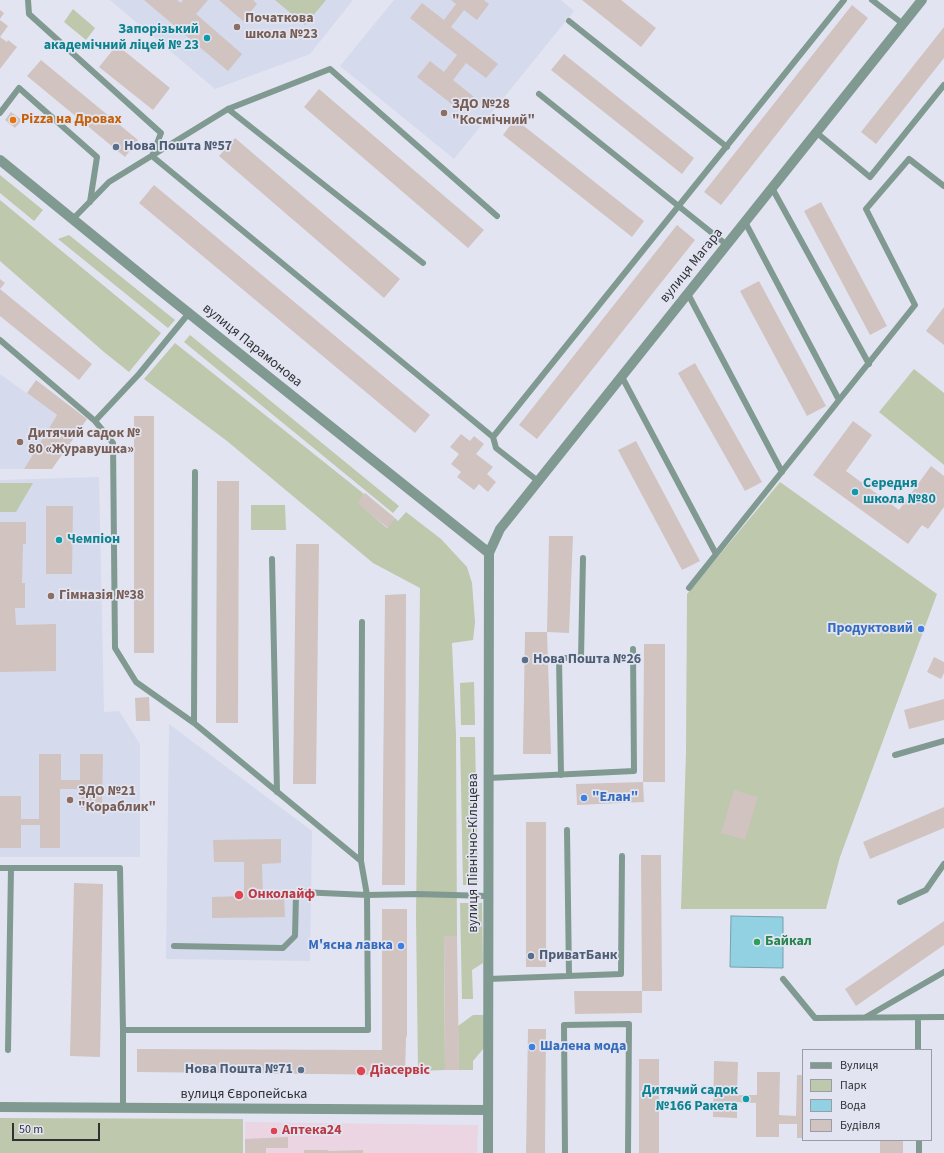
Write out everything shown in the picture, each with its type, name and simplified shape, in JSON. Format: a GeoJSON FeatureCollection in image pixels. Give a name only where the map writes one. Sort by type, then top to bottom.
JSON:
{"type":"FeatureCollection","features":[{"type":"Feature","properties":{"kind":"street","name":"вулиця Магара"},"geometry":{"type":"LineString","coordinates":[[489,553],[500,529],[922,0]]}},
{"type":"Feature","properties":{"kind":"street","name":"вулиця Парамонова"},"geometry":{"type":"LineString","coordinates":[[0,160],[72,220],[489,553]]}},
{"type":"Feature","properties":{"kind":"street","name":"вулиця Північно-Кільцева"},"geometry":{"type":"LineString","coordinates":[[488,1153],[489,553]]}},
{"type":"Feature","properties":{"kind":"street","name":"вулиця Європейська"},"geometry":{"type":"LineString","coordinates":[[0,1107],[488,1110]]}},
{"type":"Feature","properties":{"kind":"lane"},"geometry":{"type":"LineString","coordinates":[[28,0],[29,14],[161,133],[152,156]]}},
{"type":"Feature","properties":{"kind":"lane"},"geometry":{"type":"LineString","coordinates":[[493,437],[844,0]]}},
{"type":"Feature","properties":{"kind":"lane"},"geometry":{"type":"LineString","coordinates":[[872,0],[903,24]]}},
{"type":"Feature","properties":{"kind":"lane"},"geometry":{"type":"LineString","coordinates":[[569,21],[726,147]]}},
{"type":"Feature","properties":{"kind":"lane"},"geometry":{"type":"LineString","coordinates":[[72,220],[109,182],[228,109],[330,69],[497,216]]}},
{"type":"Feature","properties":{"kind":"lane"},"geometry":{"type":"LineString","coordinates":[[816,133],[870,177],[944,85]]}},
{"type":"Feature","properties":{"kind":"lane"},"geometry":{"type":"LineString","coordinates":[[0,114],[20,88],[96,157],[90,202]]}},
{"type":"Feature","properties":{"kind":"lane"},"geometry":{"type":"LineString","coordinates":[[539,94],[727,245]]}},
{"type":"Feature","properties":{"kind":"lane"},"geometry":{"type":"LineString","coordinates":[[228,109],[423,263]]}},
{"type":"Feature","properties":{"kind":"lane"},"geometry":{"type":"LineString","coordinates":[[152,156],[493,437],[496,448],[538,481]]}},
{"type":"Feature","properties":{"kind":"lane"},"geometry":{"type":"LineString","coordinates":[[689,588],[915,305],[866,209],[909,159],[944,186]]}},
{"type":"Feature","properties":{"kind":"lane"},"geometry":{"type":"LineString","coordinates":[[772,188],[869,364]]}},
{"type":"Feature","properties":{"kind":"lane"},"geometry":{"type":"LineString","coordinates":[[745,222],[839,400]]}},
{"type":"Feature","properties":{"kind":"lane"},"geometry":{"type":"LineString","coordinates":[[688,294],[782,472]]}},
{"type":"Feature","properties":{"kind":"lane"},"geometry":{"type":"LineString","coordinates":[[95,421],[149,362],[189,314]]}},
{"type":"Feature","properties":{"kind":"lane"},"geometry":{"type":"LineString","coordinates":[[0,340],[95,421],[113,444],[115,648],[136,682],[194,723],[361,861]]}},
{"type":"Feature","properties":{"kind":"lane"},"geometry":{"type":"LineString","coordinates":[[622,377],[716,554]]}},
{"type":"Feature","properties":{"kind":"lane"},"geometry":{"type":"LineString","coordinates":[[194,723],[195,472]]}},
{"type":"Feature","properties":{"kind":"lane"},"geometry":{"type":"LineString","coordinates":[[561,775],[559,658],[581,658],[583,558]]}},
{"type":"Feature","properties":{"kind":"lane"},"geometry":{"type":"LineString","coordinates":[[272,559],[276,792]]}},
{"type":"Feature","properties":{"kind":"lane"},"geometry":{"type":"LineString","coordinates":[[123,1030],[368,1030],[367,895],[361,861],[362,622]]}},
{"type":"Feature","properties":{"kind":"lane"},"geometry":{"type":"LineString","coordinates":[[489,778],[634,771],[633,649]]}},
{"type":"Feature","properties":{"kind":"lane"},"geometry":{"type":"LineString","coordinates":[[895,755],[944,741]]}},
{"type":"Feature","properties":{"kind":"lane"},"geometry":{"type":"LineString","coordinates":[[567,830],[569,976]]}},
{"type":"Feature","properties":{"kind":"lane"},"geometry":{"type":"LineString","coordinates":[[488,979],[621,974],[622,856]]}},
{"type":"Feature","properties":{"kind":"lane"},"geometry":{"type":"LineString","coordinates":[[900,902],[926,890],[944,864]]}},
{"type":"Feature","properties":{"kind":"lane"},"geometry":{"type":"LineString","coordinates":[[0,868],[120,868],[123,1108]]}},
{"type":"Feature","properties":{"kind":"lane"},"geometry":{"type":"LineString","coordinates":[[8,1050],[11,868]]}},
{"type":"Feature","properties":{"kind":"lane"},"geometry":{"type":"LineString","coordinates":[[174,946],[283,948],[295,936],[296,895],[300,892],[367,895],[425,894],[488,896]]}},
{"type":"Feature","properties":{"kind":"lane"},"geometry":{"type":"LineString","coordinates":[[865,1017],[944,972]]}},
{"type":"Feature","properties":{"kind":"lane"},"geometry":{"type":"LineString","coordinates":[[783,979],[815,1018],[944,1017]]}},
{"type":"Feature","properties":{"kind":"lane"},"geometry":{"type":"LineString","coordinates":[[918,1018],[918,1049]]}},
{"type":"Feature","properties":{"kind":"lane"},"geometry":{"type":"LineString","coordinates":[[565,1153],[564,1025],[629,1024],[628,1153]]}},
{"type":"Feature","properties":{"kind":"lane"},"geometry":{"type":"LineString","coordinates":[[918,1141],[918,1153]]}},
{"type":"Feature","properties":{"kind":"shaded area","name":"Початкова школа №23"},"geometry":{"type":"Polygon","coordinates":[[[110,0],[353,0],[310,54],[215,89],[110,0]]]}},
{"type":"Feature","properties":{"kind":"shaded area","name":"ЗДО №28 \"Космічний\""},"geometry":{"type":"Polygon","coordinates":[[[394,0],[561,0],[574,11],[454,159],[340,66],[394,0]]]}},
{"type":"Feature","properties":{"kind":"shaded area","name":"Дитячий садок № 80 «Журавушка»"},"geometry":{"type":"Polygon","coordinates":[[[0,374],[57,415],[24,469],[0,469],[0,374]]]}},
{"type":"Feature","properties":{"kind":"shaded area"},"geometry":{"type":"Polygon","coordinates":[[[99,477],[104,712],[119,711],[140,744],[140,857],[0,857],[0,480],[99,477]]]}},
{"type":"Feature","properties":{"kind":"shaded area","name":"Онколайф"},"geometry":{"type":"Polygon","coordinates":[[[169,724],[312,831],[310,961],[166,959],[169,724]]]}},
{"type":"Feature","properties":{"kind":"shaded area"},"geometry":{"type":"Polygon","coordinates":[[[245,1122],[478,1125],[477,1153],[245,1153],[245,1122]]]}},
{"type":"Feature","properties":{"kind":"green space"},"geometry":{"type":"Polygon","coordinates":[[[275,0],[326,0],[305,25],[275,0]]]}},
{"type":"Feature","properties":{"kind":"green space"},"geometry":{"type":"Polygon","coordinates":[[[73,9],[95,28],[86,40],[64,22],[73,9]]]}},
{"type":"Feature","properties":{"kind":"green space"},"geometry":{"type":"Polygon","coordinates":[[[0,175],[43,210],[34,221],[0,193],[0,175]]]}},
{"type":"Feature","properties":{"kind":"green space"},"geometry":{"type":"Polygon","coordinates":[[[0,200],[161,333],[129,372],[0,261],[0,200]]]}},
{"type":"Feature","properties":{"kind":"green space"},"geometry":{"type":"Polygon","coordinates":[[[69,235],[175,320],[168,328],[58,239],[69,235]]]}},
{"type":"Feature","properties":{"kind":"green space"},"geometry":{"type":"Polygon","coordinates":[[[190,335],[399,506],[393,513],[184,342],[190,335]]]}},
{"type":"Feature","properties":{"kind":"green space"},"geometry":{"type":"Polygon","coordinates":[[[175,343],[364,494],[358,503],[387,528],[395,518],[398,521],[406,512],[441,539],[467,567],[472,583],[475,622],[473,640],[452,643],[456,735],[457,936],[444,936],[445,1070],[418,1071],[416,916],[420,588],[373,563],[227,441],[144,379],[175,343]]]}},
{"type":"Feature","properties":{"kind":"green space"},"geometry":{"type":"Polygon","coordinates":[[[914,369],[944,393],[944,465],[879,412],[914,369]]]}},
{"type":"Feature","properties":{"kind":"green space"},"geometry":{"type":"Polygon","coordinates":[[[780,482],[937,594],[840,857],[826,909],[681,909],[686,752],[687,594],[780,482]]]}},
{"type":"Feature","properties":{"kind":"green space"},"geometry":{"type":"Polygon","coordinates":[[[0,483],[33,483],[16,512],[0,512],[0,483]]]}},
{"type":"Feature","properties":{"kind":"green space"},"geometry":{"type":"Polygon","coordinates":[[[251,505],[285,505],[286,530],[251,530],[251,505]]]}},
{"type":"Feature","properties":{"kind":"green space"},"geometry":{"type":"Polygon","coordinates":[[[474,682],[475,725],[461,725],[460,683],[474,682]]]}},
{"type":"Feature","properties":{"kind":"green space"},"geometry":{"type":"Polygon","coordinates":[[[460,737],[475,737],[478,885],[463,885],[460,737]]]}},
{"type":"Feature","properties":{"kind":"green space"},"geometry":{"type":"Polygon","coordinates":[[[460,903],[482,903],[483,963],[472,970],[473,999],[462,999],[460,903]]]}},
{"type":"Feature","properties":{"kind":"green space"},"geometry":{"type":"Polygon","coordinates":[[[473,1015],[484,1015],[484,1048],[473,1061],[473,1070],[459,1070],[458,1026],[473,1015]]]}},
{"type":"Feature","properties":{"kind":"green space"},"geometry":{"type":"Polygon","coordinates":[[[0,1118],[243,1119],[243,1153],[0,1153],[0,1118]]]}},
{"type":"Feature","properties":{"kind":"water","name":"Байкал"},"geometry":{"type":"Polygon","coordinates":[[[731,916],[783,917],[783,968],[730,967],[731,916]]]}},
{"type":"Feature","properties":{"kind":"building","name":"Запорізький академічний ліцей № 23"},"geometry":{"type":"Polygon","coordinates":[[[144,0],[177,0],[181,3],[183,0],[208,0],[196,14],[242,54],[228,71],[144,0]]]}},
{"type":"Feature","properties":{"kind":"building","name":"Запорізький академічний ліцей № 23"},"geometry":{"type":"Polygon","coordinates":[[[219,0],[253,0],[257,4],[243,21],[219,0]]]}},
{"type":"Feature","properties":{"kind":"building","name":"ЗДО №28 \"Космічний\""},"geometry":{"type":"Polygon","coordinates":[[[451,0],[484,0],[489,4],[477,20],[464,10],[451,27],[498,64],[486,78],[466,63],[453,80],[474,97],[462,112],[417,77],[430,61],[444,72],[457,55],[410,18],[422,3],[444,20],[456,4],[451,0]]]}},
{"type":"Feature","properties":{"kind":"building"},"geometry":{"type":"Polygon","coordinates":[[[582,0],[621,0],[656,28],[641,47],[582,0]]]}},
{"type":"Feature","properties":{"kind":"building"},"geometry":{"type":"Polygon","coordinates":[[[852,5],[868,18],[721,205],[704,192],[852,5]]]}},
{"type":"Feature","properties":{"kind":"building"},"geometry":{"type":"Polygon","coordinates":[[[0,10],[4,13],[0,19],[0,10]]]}},
{"type":"Feature","properties":{"kind":"building"},"geometry":{"type":"Polygon","coordinates":[[[0,20],[8,26],[0,37],[0,20]]]}},
{"type":"Feature","properties":{"kind":"building"},"geometry":{"type":"Polygon","coordinates":[[[944,27],[944,58],[876,144],[861,132],[944,27]]]}},
{"type":"Feature","properties":{"kind":"building"},"geometry":{"type":"Polygon","coordinates":[[[0,37],[7,42],[8,40],[17,47],[0,69],[0,37]]]}},
{"type":"Feature","properties":{"kind":"building"},"geometry":{"type":"Polygon","coordinates":[[[117,45],[170,88],[153,110],[99,67],[117,45]]]}},
{"type":"Feature","properties":{"kind":"building"},"geometry":{"type":"Polygon","coordinates":[[[564,54],[694,158],[682,174],[551,70],[564,54]]]}},
{"type":"Feature","properties":{"kind":"building"},"geometry":{"type":"Polygon","coordinates":[[[41,60],[138,140],[125,157],[27,76],[41,60]]]}},
{"type":"Feature","properties":{"kind":"building"},"geometry":{"type":"Polygon","coordinates":[[[319,89],[484,230],[468,248],[304,107],[319,89]]]}},
{"type":"Feature","properties":{"kind":"building","name":"Pizza на Дровах"},"geometry":{"type":"Polygon","coordinates":[[[11,112],[22,120],[15,128],[5,120],[11,112]]]}},
{"type":"Feature","properties":{"kind":"building"},"geometry":{"type":"Polygon","coordinates":[[[515,119],[644,221],[632,237],[503,135],[515,119]]]}},
{"type":"Feature","properties":{"kind":"building"},"geometry":{"type":"Polygon","coordinates":[[[235,138],[400,279],[384,298],[219,156],[235,138]]]}},
{"type":"Feature","properties":{"kind":"building"},"geometry":{"type":"Polygon","coordinates":[[[154,185],[430,415],[415,433],[139,203],[154,185]]]}},
{"type":"Feature","properties":{"kind":"building"},"geometry":{"type":"Polygon","coordinates":[[[821,202],[887,326],[870,335],[804,211],[821,202]]]}},
{"type":"Feature","properties":{"kind":"building"},"geometry":{"type":"Polygon","coordinates":[[[677,225],[695,240],[537,439],[519,425],[677,225]]]}},
{"type":"Feature","properties":{"kind":"building"},"geometry":{"type":"Polygon","coordinates":[[[0,279],[5,283],[0,289],[0,279]]]}},
{"type":"Feature","properties":{"kind":"building"},"geometry":{"type":"Polygon","coordinates":[[[759,281],[826,406],[807,416],[740,291],[759,281]]]}},
{"type":"Feature","properties":{"kind":"building"},"geometry":{"type":"Polygon","coordinates":[[[0,289],[92,364],[79,380],[0,316],[0,289]]]}},
{"type":"Feature","properties":{"kind":"building"},"geometry":{"type":"Polygon","coordinates":[[[944,307],[944,345],[926,331],[944,307]]]}},
{"type":"Feature","properties":{"kind":"building"},"geometry":{"type":"Polygon","coordinates":[[[695,363],[762,482],[745,491],[678,373],[695,363]]]}},
{"type":"Feature","properties":{"kind":"building"},"geometry":{"type":"Polygon","coordinates":[[[36,380],[87,419],[52,469],[24,469],[57,415],[27,393],[36,380]]]}},
{"type":"Feature","properties":{"kind":"building"},"geometry":{"type":"Polygon","coordinates":[[[134,416],[154,416],[154,653],[134,653],[134,416]]]}},
{"type":"Feature","properties":{"kind":"building","name":"Середня школа №80"},"geometry":{"type":"Polygon","coordinates":[[[853,421],[872,435],[846,471],[899,510],[931,466],[944,476],[944,507],[928,529],[922,525],[908,544],[813,475],[853,421]]]}},
{"type":"Feature","properties":{"kind":"building"},"geometry":{"type":"Polygon","coordinates":[[[461,434],[470,441],[474,436],[484,444],[476,454],[493,467],[487,474],[496,482],[488,492],[479,484],[474,490],[457,477],[461,472],[451,464],[459,454],[450,447],[461,434]]]}},
{"type":"Feature","properties":{"kind":"building"},"geometry":{"type":"Polygon","coordinates":[[[636,441],[700,561],[682,570],[618,450],[636,441]]]}},
{"type":"Feature","properties":{"kind":"building"},"geometry":{"type":"Polygon","coordinates":[[[217,481],[239,481],[238,723],[216,723],[217,481]]]}},
{"type":"Feature","properties":{"kind":"building"},"geometry":{"type":"Polygon","coordinates":[[[365,493],[395,518],[388,528],[357,503],[365,493]]]}},
{"type":"Feature","properties":{"kind":"building","name":"Чемпіон"},"geometry":{"type":"Polygon","coordinates":[[[46,506],[73,506],[72,574],[46,574],[46,506]]]}},
{"type":"Feature","properties":{"kind":"building","name":"Гімназія №38"},"geometry":{"type":"Polygon","coordinates":[[[0,522],[26,522],[26,544],[23,544],[22,583],[25,583],[25,608],[15,608],[16,625],[56,624],[56,671],[0,672],[0,522]]]}},
{"type":"Feature","properties":{"kind":"building"},"geometry":{"type":"Polygon","coordinates":[[[549,536],[573,536],[569,633],[547,632],[549,536]]]}},
{"type":"Feature","properties":{"kind":"building"},"geometry":{"type":"Polygon","coordinates":[[[296,544],[319,544],[316,784],[293,784],[296,544]]]}},
{"type":"Feature","properties":{"kind":"building"},"geometry":{"type":"Polygon","coordinates":[[[406,594],[405,885],[382,885],[385,595],[406,594]]]}},
{"type":"Feature","properties":{"kind":"building"},"geometry":{"type":"Polygon","coordinates":[[[525,632],[547,632],[551,754],[523,754],[525,632]]]}},
{"type":"Feature","properties":{"kind":"building"},"geometry":{"type":"Polygon","coordinates":[[[644,644],[665,644],[665,782],[643,782],[644,644]]]}},
{"type":"Feature","properties":{"kind":"building"},"geometry":{"type":"Polygon","coordinates":[[[934,657],[944,662],[944,673],[941,679],[927,672],[934,657]]]}},
{"type":"Feature","properties":{"kind":"building"},"geometry":{"type":"Polygon","coordinates":[[[149,697],[150,721],[136,721],[135,698],[149,697]]]}},
{"type":"Feature","properties":{"kind":"building"},"geometry":{"type":"Polygon","coordinates":[[[944,699],[944,720],[909,729],[904,710],[944,699]]]}},
{"type":"Feature","properties":{"kind":"building","name":"ЗДО №21 \"Кораблик\""},"geometry":{"type":"Polygon","coordinates":[[[39,754],[61,754],[61,780],[80,780],[80,754],[103,754],[102,808],[81,808],[81,789],[60,789],[60,848],[40,848],[40,825],[21,825],[21,848],[0,848],[0,796],[21,796],[21,819],[39,819],[39,754]]]}},
{"type":"Feature","properties":{"kind":"building"},"geometry":{"type":"Polygon","coordinates":[[[643,782],[644,802],[577,805],[576,784],[643,782]]]}},
{"type":"Feature","properties":{"kind":"building"},"geometry":{"type":"Polygon","coordinates":[[[734,790],[758,797],[745,840],[721,833],[734,790]]]}},
{"type":"Feature","properties":{"kind":"building"},"geometry":{"type":"Polygon","coordinates":[[[944,807],[944,828],[870,859],[863,842],[944,807]]]}},
{"type":"Feature","properties":{"kind":"building"},"geometry":{"type":"Polygon","coordinates":[[[526,822],[546,822],[546,967],[526,967],[526,822]]]}},
{"type":"Feature","properties":{"kind":"building","name":"Онколайф"},"geometry":{"type":"Polygon","coordinates":[[[281,839],[281,863],[262,864],[263,897],[284,896],[285,917],[212,918],[212,897],[244,896],[244,862],[214,862],[213,840],[281,839]]]}},
{"type":"Feature","properties":{"kind":"building"},"geometry":{"type":"Polygon","coordinates":[[[641,855],[661,855],[662,991],[642,991],[641,855]]]}},
{"type":"Feature","properties":{"kind":"building"},"geometry":{"type":"Polygon","coordinates":[[[74,883],[103,884],[100,1057],[70,1056],[74,883]]]}},
{"type":"Feature","properties":{"kind":"building"},"geometry":{"type":"Polygon","coordinates":[[[382,909],[407,909],[407,1036],[405,1075],[137,1072],[137,1049],[382,1050],[382,909]]]}},
{"type":"Feature","properties":{"kind":"building"},"geometry":{"type":"Polygon","coordinates":[[[944,921],[944,945],[856,1006],[845,989],[944,921]]]}},
{"type":"Feature","properties":{"kind":"building"},"geometry":{"type":"Polygon","coordinates":[[[444,936],[457,936],[459,1070],[445,1070],[444,936]]]}},
{"type":"Feature","properties":{"kind":"building"},"geometry":{"type":"Polygon","coordinates":[[[574,991],[642,991],[642,1013],[575,1014],[574,991]]]}},
{"type":"Feature","properties":{"kind":"building"},"geometry":{"type":"Polygon","coordinates":[[[528,1029],[546,1029],[545,1153],[526,1153],[528,1029]]]}},
{"type":"Feature","properties":{"kind":"building"},"geometry":{"type":"Polygon","coordinates":[[[639,1059],[659,1059],[659,1153],[639,1153],[639,1059]]]}},
{"type":"Feature","properties":{"kind":"building","name":"Дитячий садок №166 Ракета"},"geometry":{"type":"Polygon","coordinates":[[[714,1061],[738,1062],[737,1095],[757,1095],[757,1072],[780,1072],[779,1115],[796,1116],[797,1075],[802,1075],[802,1138],[797,1138],[797,1124],[779,1124],[779,1137],[756,1137],[756,1103],[737,1102],[737,1118],[713,1117],[714,1061]]]}},
{"type":"Feature","properties":{"kind":"building"},"geometry":{"type":"Polygon","coordinates":[[[288,1137],[288,1148],[266,1148],[266,1153],[245,1153],[245,1139],[288,1137]]]}},
{"type":"Feature","properties":{"kind":"building"},"geometry":{"type":"Polygon","coordinates":[[[880,1141],[903,1141],[903,1153],[880,1153],[880,1141]]]}},
{"type":"Feature","properties":{"kind":"building"},"geometry":{"type":"Polygon","coordinates":[[[304,1150],[363,1150],[363,1153],[304,1153],[304,1150]]]}},
{"type":"Feature","properties":{"kind":"place","name":"Початкова школа №23"},"geometry":{"type":"Point","coordinates":[237,27]}},
{"type":"Feature","properties":{"kind":"place","name":"Запорізький академічний ліцей № 23"},"geometry":{"type":"Point","coordinates":[207,38]}},
{"type":"Feature","properties":{"kind":"place","name":"ЗДО №28 \"Космічний\""},"geometry":{"type":"Point","coordinates":[444,113]}},
{"type":"Feature","properties":{"kind":"place","name":"Pizza на Дровах"},"geometry":{"type":"Point","coordinates":[13,120]}},
{"type":"Feature","properties":{"kind":"place","name":"Нова Пошта №57"},"geometry":{"type":"Point","coordinates":[116,147]}},
{"type":"Feature","properties":{"kind":"place","name":"Дитячий садок № 80 «Журавушка»"},"geometry":{"type":"Point","coordinates":[20,442]}},
{"type":"Feature","properties":{"kind":"place","name":"Середня школа №80"},"geometry":{"type":"Point","coordinates":[855,492]}},
{"type":"Feature","properties":{"kind":"place","name":"Чемпіон"},"geometry":{"type":"Point","coordinates":[59,540]}},
{"type":"Feature","properties":{"kind":"place","name":"Гімназія №38"},"geometry":{"type":"Point","coordinates":[51,596]}},
{"type":"Feature","properties":{"kind":"place","name":"Продуктовий"},"geometry":{"type":"Point","coordinates":[921,629]}},
{"type":"Feature","properties":{"kind":"place","name":"Нова Пошта №26"},"geometry":{"type":"Point","coordinates":[525,660]}},
{"type":"Feature","properties":{"kind":"place","name":"\"Елан\""},"geometry":{"type":"Point","coordinates":[584,798]}},
{"type":"Feature","properties":{"kind":"place","name":"ЗДО №21 \"Кораблик\""},"geometry":{"type":"Point","coordinates":[70,800]}},
{"type":"Feature","properties":{"kind":"place","name":"Онколайф"},"geometry":{"type":"Point","coordinates":[239,895]}},
{"type":"Feature","properties":{"kind":"place","name":"Байкал"},"geometry":{"type":"Point","coordinates":[757,942]}},
{"type":"Feature","properties":{"kind":"place","name":"М'ясна лавка"},"geometry":{"type":"Point","coordinates":[401,946]}},
{"type":"Feature","properties":{"kind":"place","name":"ПриватБанк"},"geometry":{"type":"Point","coordinates":[531,956]}},
{"type":"Feature","properties":{"kind":"place","name":"Шалена мода"},"geometry":{"type":"Point","coordinates":[532,1047]}},
{"type":"Feature","properties":{"kind":"place","name":"Нова Пошта №71"},"geometry":{"type":"Point","coordinates":[301,1070]}},
{"type":"Feature","properties":{"kind":"place","name":"Діасервіс"},"geometry":{"type":"Point","coordinates":[361,1071]}},
{"type":"Feature","properties":{"kind":"place","name":"Дитячий садок №166 Ракета"},"geometry":{"type":"Point","coordinates":[746,1099]}},
{"type":"Feature","properties":{"kind":"place","name":"Аптека24"},"geometry":{"type":"Point","coordinates":[274,1131]}}]}
